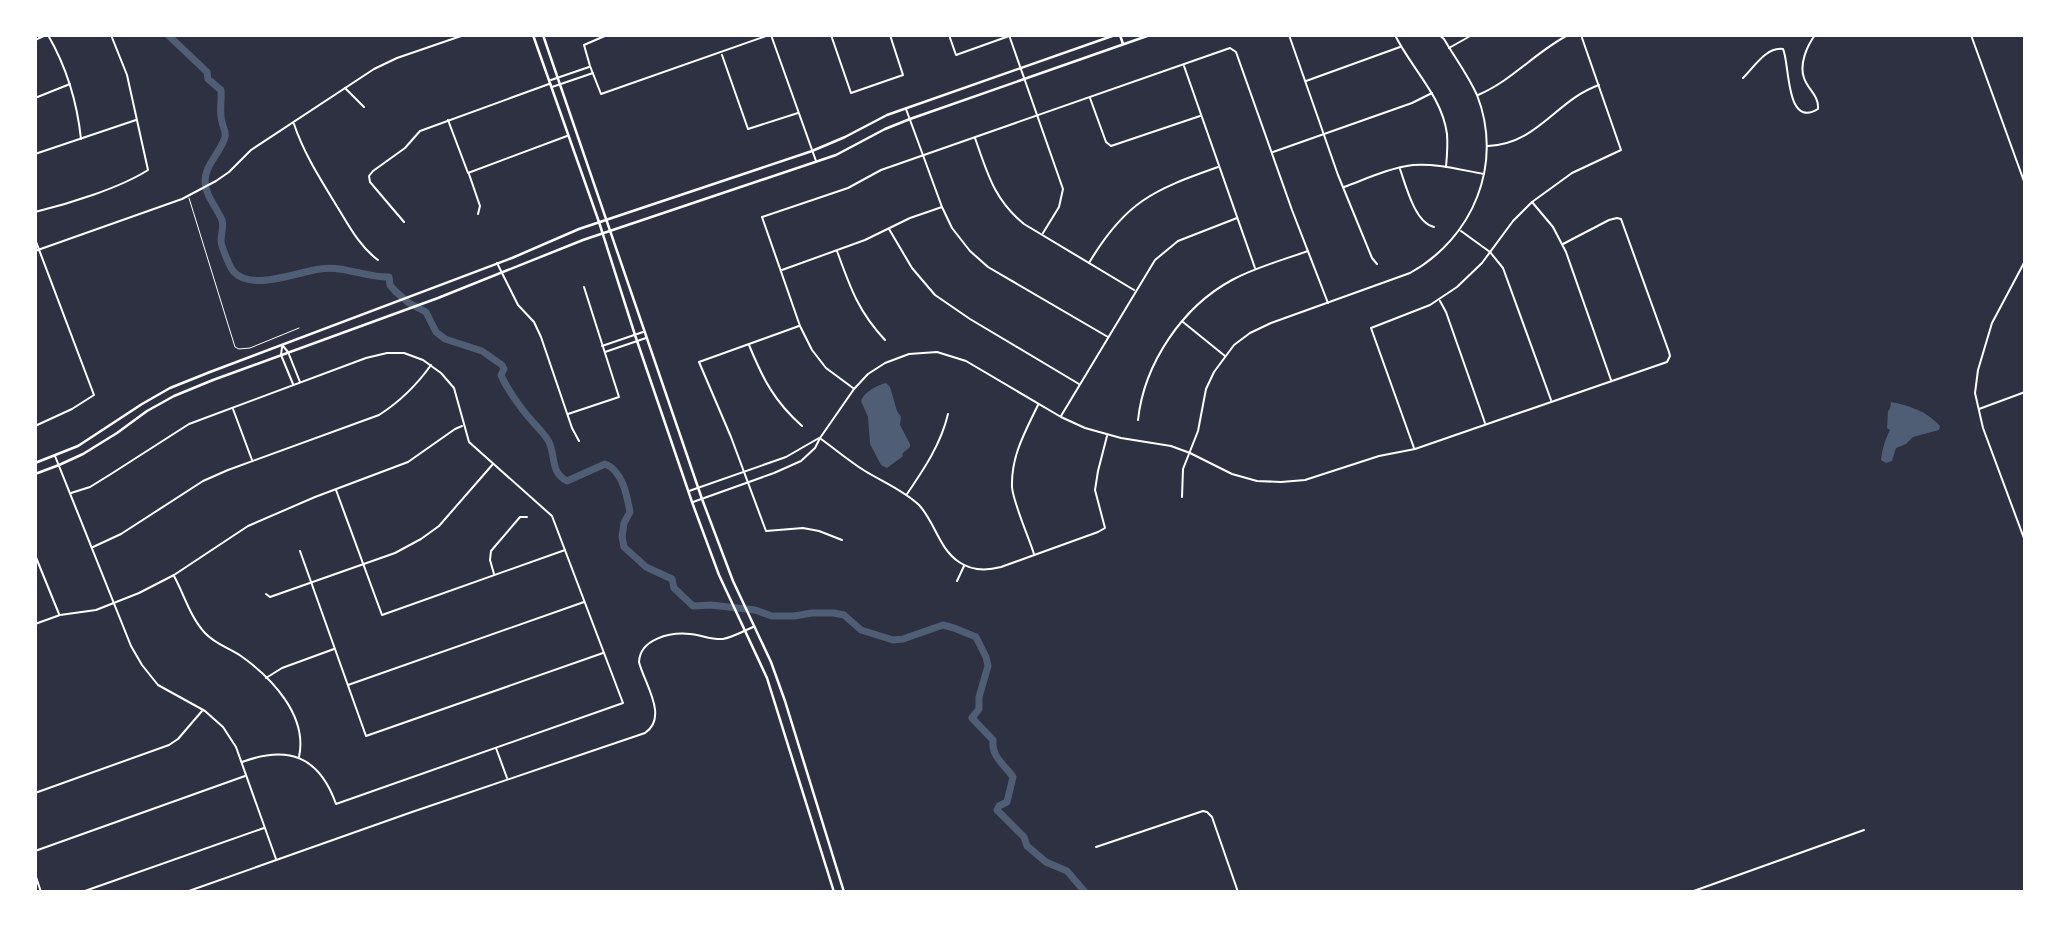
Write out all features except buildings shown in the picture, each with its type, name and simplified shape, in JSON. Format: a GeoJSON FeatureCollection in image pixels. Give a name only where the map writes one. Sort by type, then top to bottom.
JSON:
{"type":"FeatureCollection","features":[{"type":"Feature","properties":{"kind":"main road"},"geometry":{"type":"LineString","coordinates":[[533,35],[599,222],[688,492],[719,575],[767,678],[834,892]]}},
{"type":"Feature","properties":{"kind":"main road"},"geometry":{"type":"LineString","coordinates":[[543,35],[698,488],[740,597],[771,662],[785,701],[844,892]]}},
{"type":"Feature","properties":{"kind":"main road"},"geometry":{"type":"LineString","coordinates":[[35,463],[78,446],[170,388],[497,264],[599,222],[812,151],[887,115],[1117,35],[1123,44]]}},
{"type":"Feature","properties":{"kind":"main road"},"geometry":{"type":"LineString","coordinates":[[35,474],[94,447],[174,396],[439,298],[602,234],[836,155],[885,129],[1150,35]]}},
{"type":"Feature","properties":{"kind":"main road"},"geometry":{"type":"LineString","coordinates":[[670,198],[674,209]]}},
{"type":"Feature","properties":{"kind":"main road"},"geometry":{"type":"LineString","coordinates":[[811,816],[820,813]]}},
{"type":"Feature","properties":{"kind":"street"},"geometry":{"type":"LineString","coordinates":[[35,40],[47,35],[60,56],[78,110],[81,139]]}},
{"type":"Feature","properties":{"kind":"street"},"geometry":{"type":"LineString","coordinates":[[35,212],[60,206],[140,176],[148,170],[127,75],[111,35]]}},
{"type":"Feature","properties":{"kind":"street"},"geometry":{"type":"LineString","coordinates":[[35,251],[189,196],[216,181],[251,150],[374,69],[397,58],[464,35]]}},
{"type":"Feature","properties":{"kind":"street"},"geometry":{"type":"LineString","coordinates":[[607,35],[584,45],[601,94],[770,35],[816,162]]}},
{"type":"Feature","properties":{"kind":"street"},"geometry":{"type":"LineString","coordinates":[[831,35],[851,93],[903,75],[890,35]]}},
{"type":"Feature","properties":{"kind":"street"},"geometry":{"type":"LineString","coordinates":[[949,35],[956,55],[1010,35],[1052,162],[1062,184],[1063,194],[1059,207],[1042,235]]}},
{"type":"Feature","properties":{"kind":"street"},"geometry":{"type":"LineString","coordinates":[[1395,35],[1432,93],[1442,114],[1447,132],[1446,167]]}},
{"type":"Feature","properties":{"kind":"street"},"geometry":{"type":"LineString","coordinates":[[1182,497],[1182,475],[1198,431],[1206,389],[1225,356],[1242,339],[1260,327],[1410,273],[1436,256],[1460,231],[1474,208],[1485,174],[1485,124],[1477,96],[1467,75],[1439,35]]}},
{"type":"Feature","properties":{"kind":"street"},"geometry":{"type":"LineString","coordinates":[[1449,48],[1472,35]]}},
{"type":"Feature","properties":{"kind":"street"},"geometry":{"type":"LineString","coordinates":[[1477,96],[1500,85],[1542,50],[1567,35]]}},
{"type":"Feature","properties":{"kind":"street"},"geometry":{"type":"LineString","coordinates":[[1415,449],[1371,328],[1439,300],[1468,278],[1513,221],[1532,202],[1572,173],[1621,150],[1581,35]]}},
{"type":"Feature","properties":{"kind":"street"},"geometry":{"type":"LineString","coordinates":[[1743,78],[1768,51],[1783,49],[1791,98],[1800,109],[1806,112],[1814,111],[1818,108],[1817,99],[1804,78],[1803,71],[1806,51],[1815,35]]}},
{"type":"Feature","properties":{"kind":"street"},"geometry":{"type":"LineString","coordinates":[[1971,35],[2025,184]]}},
{"type":"Feature","properties":{"kind":"street"},"geometry":{"type":"LineString","coordinates":[[1290,36],[1343,187],[1372,258],[1377,264]]}},
{"type":"Feature","properties":{"kind":"street"},"geometry":{"type":"LineString","coordinates":[[1306,81],[1401,46]]}},
{"type":"Feature","properties":{"kind":"street"},"geometry":{"type":"LineString","coordinates":[[853,389],[827,368],[812,350],[800,326],[762,217],[848,188],[881,170],[1230,48],[1238,55],[1292,210],[1328,303]]}},
{"type":"Feature","properties":{"kind":"street"},"geometry":{"type":"LineString","coordinates":[[721,53],[748,129],[799,112]]}},
{"type":"Feature","properties":{"kind":"street"},"geometry":{"type":"LineString","coordinates":[[1183,65],[1255,270]]}},
{"type":"Feature","properties":{"kind":"street"},"geometry":{"type":"LineString","coordinates":[[404,222],[370,182],[370,173],[405,148],[420,131],[550,84],[558,78],[590,66]]}},
{"type":"Feature","properties":{"kind":"street"},"geometry":{"type":"LineString","coordinates":[[550,84],[560,84],[593,73]]}},
{"type":"Feature","properties":{"kind":"street"},"geometry":{"type":"LineString","coordinates":[[35,98],[71,83]]}},
{"type":"Feature","properties":{"kind":"street"},"geometry":{"type":"LineString","coordinates":[[1487,146],[1500,146],[1521,137],[1546,121],[1576,95],[1599,85]]}},
{"type":"Feature","properties":{"kind":"street"},"geometry":{"type":"LineString","coordinates":[[345,88],[363,107]]}},
{"type":"Feature","properties":{"kind":"street"},"geometry":{"type":"LineString","coordinates":[[1272,153],[1417,102],[1432,93]]}},
{"type":"Feature","properties":{"kind":"street"},"geometry":{"type":"LineString","coordinates":[[1090,97],[1109,146],[1201,116]]}},
{"type":"Feature","properties":{"kind":"street"},"geometry":{"type":"LineString","coordinates":[[906,108],[942,207],[952,228],[970,251],[988,267],[1108,337]]}},
{"type":"Feature","properties":{"kind":"street"},"geometry":{"type":"LineString","coordinates":[[35,154],[137,119]]}},
{"type":"Feature","properties":{"kind":"street"},"geometry":{"type":"LineString","coordinates":[[448,120],[480,206],[478,214]]}},
{"type":"Feature","properties":{"kind":"street"},"geometry":{"type":"LineString","coordinates":[[294,122],[305,153],[330,195],[363,247],[378,260]]}},
{"type":"Feature","properties":{"kind":"street"},"geometry":{"type":"LineString","coordinates":[[468,173],[568,135]]}},
{"type":"Feature","properties":{"kind":"street"},"geometry":{"type":"LineString","coordinates":[[975,137],[999,199],[1016,218],[1136,291]]}},
{"type":"Feature","properties":{"kind":"street"},"geometry":{"type":"LineString","coordinates":[[1343,187],[1400,167],[1424,165],[1485,174]]}},
{"type":"Feature","properties":{"kind":"street"},"geometry":{"type":"LineString","coordinates":[[1089,263],[1111,229],[1126,212],[1142,200],[1170,184],[1219,167]]}},
{"type":"Feature","properties":{"kind":"street"},"geometry":{"type":"LineString","coordinates":[[1400,167],[1415,208],[1427,226],[1434,227]]}},
{"type":"Feature","properties":{"kind":"street"},"geometry":{"type":"LineString","coordinates":[[1532,202],[1563,244],[1611,381]]}},
{"type":"Feature","properties":{"kind":"street"},"geometry":{"type":"LineString","coordinates":[[781,270],[942,207]]}},
{"type":"Feature","properties":{"kind":"street"},"geometry":{"type":"LineString","coordinates":[[1061,417],[1152,265],[1173,244],[1194,233],[1237,218]]}},
{"type":"Feature","properties":{"kind":"street"},"geometry":{"type":"LineString","coordinates":[[692,502],[801,461],[815,448],[853,389],[867,374],[884,363],[909,354],[937,352],[966,361],[1061,417],[1085,428],[1190,453],[1232,474],[1257,481],[1281,482],[1317,477],[1379,456],[1415,449],[1667,362],[1669,352],[1621,219],[1615,218],[1595,226],[1563,244]]}},
{"type":"Feature","properties":{"kind":"street"},"geometry":{"type":"LineString","coordinates":[[889,229],[912,268],[936,295],[970,319],[1080,384]]}},
{"type":"Feature","properties":{"kind":"street"},"geometry":{"type":"LineString","coordinates":[[1460,231],[1490,252],[1499,261],[1507,276],[1551,402]]}},
{"type":"Feature","properties":{"kind":"street"},"geometry":{"type":"LineString","coordinates":[[35,239],[94,395],[72,409],[35,426]]}},
{"type":"Feature","properties":{"kind":"street"},"geometry":{"type":"LineString","coordinates":[[836,250],[862,312],[885,340]]}},
{"type":"Feature","properties":{"kind":"street"},"geometry":{"type":"LineString","coordinates":[[1138,420],[1150,373],[1182,321],[1211,293],[1230,281],[1309,250]]}},
{"type":"Feature","properties":{"kind":"street"},"geometry":{"type":"LineString","coordinates":[[2025,261],[2000,305],[1989,331],[1976,382],[1978,409],[2025,541]]}},
{"type":"Feature","properties":{"kind":"street"},"geometry":{"type":"LineString","coordinates":[[497,264],[518,305],[534,323],[579,441]]}},
{"type":"Feature","properties":{"kind":"street"},"geometry":{"type":"LineString","coordinates":[[567,414],[619,397],[584,287]]}},
{"type":"Feature","properties":{"kind":"street"},"geometry":{"type":"LineString","coordinates":[[1439,300],[1446,312],[1486,425]]}},
{"type":"Feature","properties":{"kind":"street"},"geometry":{"type":"LineString","coordinates":[[1182,321],[1225,356]]}},
{"type":"Feature","properties":{"kind":"street"},"geometry":{"type":"LineString","coordinates":[[800,326],[699,362],[766,531],[803,528],[842,540]]}},
{"type":"Feature","properties":{"kind":"street"},"geometry":{"type":"LineString","coordinates":[[602,346],[644,331]]}},
{"type":"Feature","properties":{"kind":"street"},"geometry":{"type":"LineString","coordinates":[[604,352],[646,338]]}},
{"type":"Feature","properties":{"kind":"street"},"geometry":{"type":"LineString","coordinates":[[749,344],[771,393],[783,410],[802,426]]}},
{"type":"Feature","properties":{"kind":"street"},"geometry":{"type":"LineString","coordinates":[[282,346],[288,352],[300,383]]}},
{"type":"Feature","properties":{"kind":"street"},"geometry":{"type":"LineString","coordinates":[[282,346],[281,355],[293,385]]}},
{"type":"Feature","properties":{"kind":"street"},"geometry":{"type":"LineString","coordinates":[[71,494],[90,487],[189,424],[366,358],[387,353],[404,353],[431,365],[454,387],[469,442],[552,516],[623,703],[337,804],[326,781],[313,766],[298,759],[274,753],[241,762]]}},
{"type":"Feature","properties":{"kind":"street"},"geometry":{"type":"LineString","coordinates":[[93,548],[121,534],[203,481],[379,415],[401,401],[431,365]]}},
{"type":"Feature","properties":{"kind":"street"},"geometry":{"type":"LineString","coordinates":[[1978,409],[2025,393]]}},
{"type":"Feature","properties":{"kind":"street"},"geometry":{"type":"LineString","coordinates":[[1034,554],[1012,490],[1018,446],[1039,404]]}},
{"type":"Feature","properties":{"kind":"street"},"geometry":{"type":"LineString","coordinates":[[232,408],[252,461]]}},
{"type":"Feature","properties":{"kind":"street"},"geometry":{"type":"LineString","coordinates":[[906,495],[932,457],[948,414]]}},
{"type":"Feature","properties":{"kind":"street"},"geometry":{"type":"LineString","coordinates":[[35,624],[60,615],[96,610],[115,604],[174,575],[248,526],[408,462],[455,429],[465,426]]}},
{"type":"Feature","properties":{"kind":"street"},"geometry":{"type":"LineString","coordinates":[[820,438],[864,470],[906,495],[926,513],[950,554],[964,565],[986,570],[1001,567],[1105,528],[1095,490],[1107,435]]}},
{"type":"Feature","properties":{"kind":"street"},"geometry":{"type":"LineString","coordinates":[[688,492],[786,457],[820,438]]}},
{"type":"Feature","properties":{"kind":"street"},"geometry":{"type":"LineString","coordinates":[[55,456],[131,646],[158,685],[203,710],[223,727],[236,747],[276,860]]}},
{"type":"Feature","properties":{"kind":"street"},"geometry":{"type":"LineString","coordinates":[[267,594],[270,597],[364,565],[421,539],[439,526],[493,464]]}},
{"type":"Feature","properties":{"kind":"street"},"geometry":{"type":"LineString","coordinates":[[336,489],[382,615],[565,550]]}},
{"type":"Feature","properties":{"kind":"street"},"geometry":{"type":"LineString","coordinates":[[495,575],[490,560],[491,551],[520,517],[527,517]]}},
{"type":"Feature","properties":{"kind":"street"},"geometry":{"type":"LineString","coordinates":[[300,551],[366,736],[604,653]]}},
{"type":"Feature","properties":{"kind":"street"},"geometry":{"type":"LineString","coordinates":[[35,555],[60,615]]}},
{"type":"Feature","properties":{"kind":"street"},"geometry":{"type":"LineString","coordinates":[[957,581],[964,565]]}},
{"type":"Feature","properties":{"kind":"street"},"geometry":{"type":"LineString","coordinates":[[174,575],[202,631],[260,671],[285,701],[300,727],[301,745],[298,759]]}},
{"type":"Feature","properties":{"kind":"street"},"geometry":{"type":"LineString","coordinates":[[348,685],[584,602]]}},
{"type":"Feature","properties":{"kind":"street"},"geometry":{"type":"LineString","coordinates":[[186,892],[642,734],[651,729],[656,711],[639,662],[641,651],[648,644],[679,634],[719,639],[754,627]]}},
{"type":"Feature","properties":{"kind":"street"},"geometry":{"type":"LineString","coordinates":[[266,678],[282,668],[335,649]]}},
{"type":"Feature","properties":{"kind":"street"},"geometry":{"type":"LineString","coordinates":[[35,793],[169,745],[178,739],[203,710]]}},
{"type":"Feature","properties":{"kind":"street"},"geometry":{"type":"LineString","coordinates":[[496,748],[508,779]]}},
{"type":"Feature","properties":{"kind":"street"},"geometry":{"type":"LineString","coordinates":[[35,851],[246,776]]}},
{"type":"Feature","properties":{"kind":"street"},"geometry":{"type":"LineString","coordinates":[[1096,847],[1207,811],[1212,817],[1238,892]]}},
{"type":"Feature","properties":{"kind":"street"},"geometry":{"type":"LineString","coordinates":[[82,892],[264,828]]}},
{"type":"Feature","properties":{"kind":"street"},"geometry":{"type":"LineString","coordinates":[[1691,892],[1864,830]]}},
{"type":"Feature","properties":{"kind":"street"},"geometry":{"type":"LineString","coordinates":[[35,874],[41,892]]}},
{"type":"Feature","properties":{"kind":"lane"},"geometry":{"type":"LineString","coordinates":[[189,196],[235,346],[250,348],[299,328]]}},
{"type":"Feature","properties":{"kind":"water"},"geometry":{"type":"Polygon","coordinates":[[[886,383],[901,417],[900,425],[910,444],[902,457],[887,468],[881,465],[870,444],[868,417],[861,401],[871,389],[886,383]]]}},
{"type":"Feature","properties":{"kind":"water"},"geometry":{"type":"Polygon","coordinates":[[[1891,402],[1918,410],[1940,426],[1939,430],[1913,437],[1896,448],[1892,461],[1886,463],[1881,460],[1890,430],[1887,428],[1891,402]]]}},
{"type":"Feature","properties":{"kind":"waterway"},"geometry":{"type":"LineString","coordinates":[[168,35],[207,72],[208,79],[221,90],[225,137],[208,169],[205,181],[209,196],[222,220],[221,244],[233,271],[251,280],[275,279],[329,268],[389,277],[390,285],[395,291],[426,312],[436,332],[445,339],[482,351],[502,365],[504,369],[501,375],[504,381],[519,405],[547,439],[556,469],[562,477],[567,481],[605,464],[616,472],[623,484],[630,512],[624,523],[624,547],[646,567],[672,579],[674,588],[693,606],[711,605],[755,610],[772,616],[834,613],[844,615],[861,630],[893,640],[943,625],[976,637],[988,666],[979,697],[979,709],[972,718],[993,740],[996,756],[1013,777],[1007,802],[997,810],[1024,837],[1027,846],[1046,862],[1067,871],[1085,892]]}}]}
